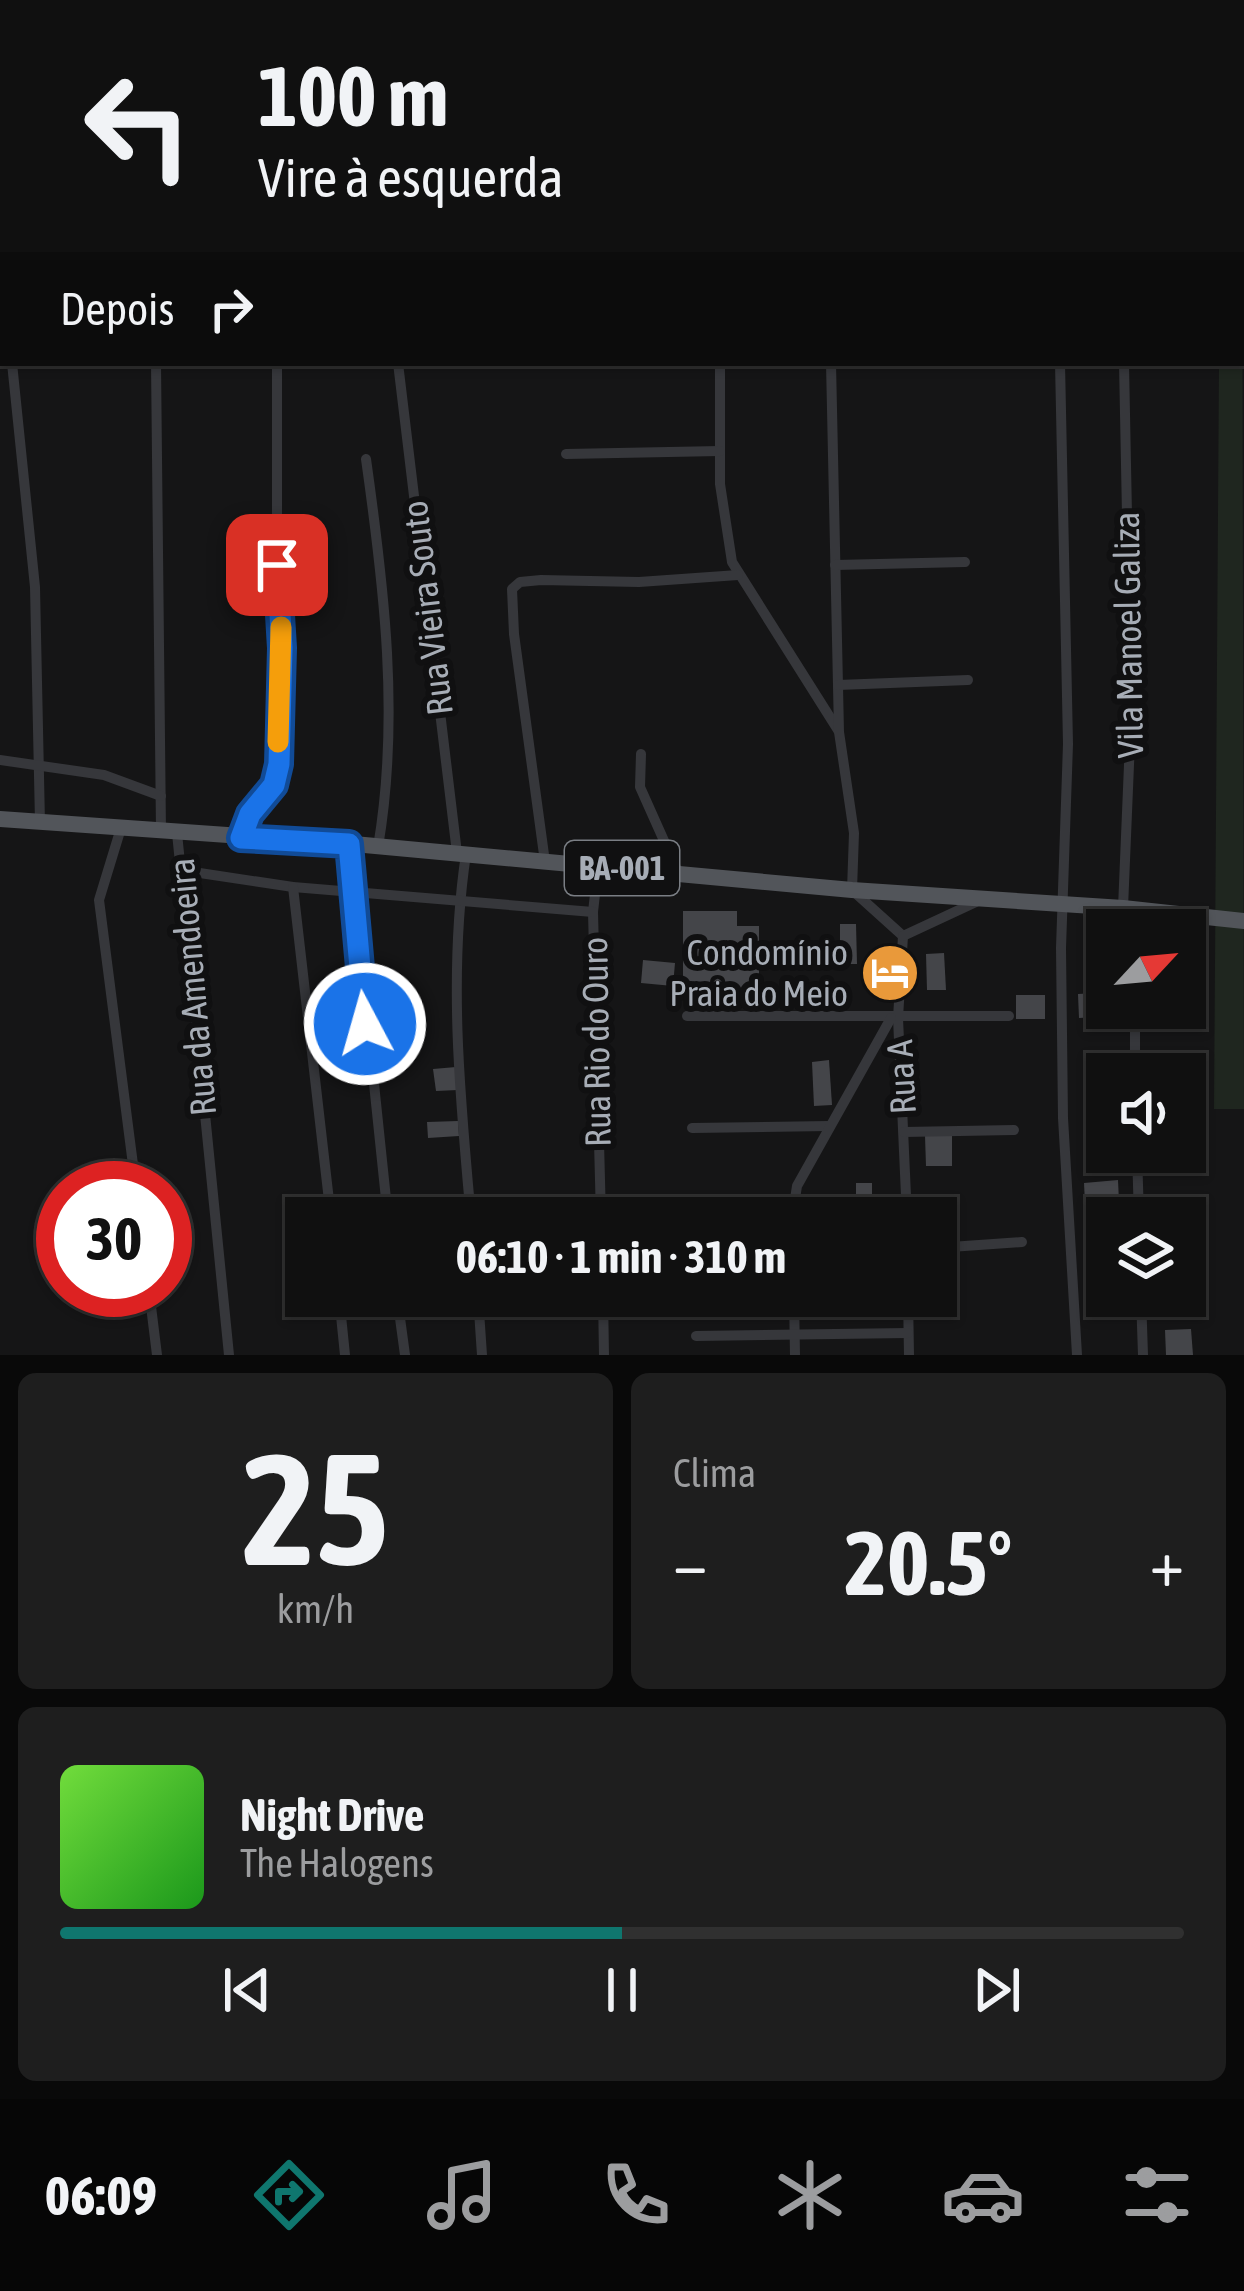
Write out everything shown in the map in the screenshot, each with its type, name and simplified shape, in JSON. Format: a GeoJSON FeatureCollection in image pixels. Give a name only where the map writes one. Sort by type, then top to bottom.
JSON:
{"type":"FeatureCollection","features":[{"type":"Feature","properties":{"kind":"main road","name":"BA-001"},"geometry":{"type":"LineString","coordinates":[[0,819],[1130,909]]}},
{"type":"Feature","properties":{"kind":"main road","name":"BA-001"},"geometry":{"type":"LineString","coordinates":[[1206,918],[1244,922]]}},
{"type":"Feature","properties":{"kind":"street"},"geometry":{"type":"LineString","coordinates":[[12,366],[34,587],[40,823]]}},
{"type":"Feature","properties":{"kind":"street","name":"Rua da Amendoeira"},"geometry":{"type":"LineString","coordinates":[[156,366],[161,796],[181,870],[230,1355]]}},
{"type":"Feature","properties":{"kind":"street"},"geometry":{"type":"LineString","coordinates":[[241,838],[250,814],[274,785],[279,764],[277,366]]}},
{"type":"Feature","properties":{"kind":"street","name":"Rua Vieira Souto"},"geometry":{"type":"LineString","coordinates":[[398,366],[462,854],[458,1036],[470,1197]]}},
{"type":"Feature","properties":{"kind":"street"},"geometry":{"type":"LineString","coordinates":[[720,366],[724,525],[738,575],[839,732]]}},
{"type":"Feature","properties":{"kind":"street"},"geometry":{"type":"LineString","coordinates":[[831,366],[839,732],[854,833],[852,890],[904,937],[986,896]]}},
{"type":"Feature","properties":{"kind":"street"},"geometry":{"type":"LineString","coordinates":[[1060,366],[1068,743],[1064,1152],[1077,1355]]}},
{"type":"Feature","properties":{"kind":"street","name":"Vila Manoel Galiza"},"geometry":{"type":"LineString","coordinates":[[1124,366],[1130,909]]}},
{"type":"Feature","properties":{"kind":"street"},"geometry":{"type":"LineString","coordinates":[[566,454],[720,451]]}},
{"type":"Feature","properties":{"kind":"street"},"geometry":{"type":"LineString","coordinates":[[366,459],[391,707],[388,779],[378,847]]}},
{"type":"Feature","properties":{"kind":"street"},"geometry":{"type":"LineString","coordinates":[[835,565],[965,562]]}},
{"type":"Feature","properties":{"kind":"street"},"geometry":{"type":"LineString","coordinates":[[545,862],[515,649],[512,589],[525,581],[639,582],[738,575]]}},
{"type":"Feature","properties":{"kind":"street"},"geometry":{"type":"LineString","coordinates":[[838,686],[968,680]]}},
{"type":"Feature","properties":{"kind":"street"},"geometry":{"type":"LineString","coordinates":[[641,754],[640,787],[678,872]]}},
{"type":"Feature","properties":{"kind":"street"},"geometry":{"type":"LineString","coordinates":[[0,760],[104,775],[161,796]]}},
{"type":"Feature","properties":{"kind":"street"},"geometry":{"type":"LineString","coordinates":[[121,828],[99,900],[133,1161]]}},
{"type":"Feature","properties":{"kind":"street"},"geometry":{"type":"LineString","coordinates":[[349,844],[386,1197]]}},
{"type":"Feature","properties":{"kind":"street","name":"Rua Rio do Ouro"},"geometry":{"type":"LineString","coordinates":[[598,867],[593,912],[600,1197]]}},
{"type":"Feature","properties":{"kind":"street"},"geometry":{"type":"LineString","coordinates":[[181,870],[293,887],[593,912]]}},
{"type":"Feature","properties":{"kind":"street"},"geometry":{"type":"LineString","coordinates":[[293,887],[329,1197]]}},
{"type":"Feature","properties":{"kind":"street","name":"Rua A"},"geometry":{"type":"LineString","coordinates":[[904,937],[895,1018],[906,1197]]}},
{"type":"Feature","properties":{"kind":"street"},"geometry":{"type":"LineString","coordinates":[[687,1016],[1009,1016]]}},
{"type":"Feature","properties":{"kind":"street"},"geometry":{"type":"LineString","coordinates":[[795,1197],[829,1126],[895,1018]]}},
{"type":"Feature","properties":{"kind":"street"},"geometry":{"type":"LineString","coordinates":[[692,1128],[829,1126]]}},
{"type":"Feature","properties":{"kind":"street"},"geometry":{"type":"LineString","coordinates":[[904,1132],[1014,1130]]}},
{"type":"Feature","properties":{"kind":"street"},"geometry":{"type":"LineString","coordinates":[[957,1247],[1022,1242]]}},
{"type":"Feature","properties":{"kind":"street"},"geometry":{"type":"LineString","coordinates":[[152,1317],[157,1355]]}},
{"type":"Feature","properties":{"kind":"street"},"geometry":{"type":"LineString","coordinates":[[341,1317],[345,1355]]}},
{"type":"Feature","properties":{"kind":"street"},"geometry":{"type":"LineString","coordinates":[[400,1317],[405,1355]]}},
{"type":"Feature","properties":{"kind":"street"},"geometry":{"type":"LineString","coordinates":[[479,1317],[482,1355]]}},
{"type":"Feature","properties":{"kind":"street"},"geometry":{"type":"LineString","coordinates":[[603,1317],[604,1355]]}},
{"type":"Feature","properties":{"kind":"street"},"geometry":{"type":"LineString","coordinates":[[795,1317],[795,1355]]}},
{"type":"Feature","properties":{"kind":"street"},"geometry":{"type":"LineString","coordinates":[[908,1317],[909,1355]]}},
{"type":"Feature","properties":{"kind":"street"},"geometry":{"type":"LineString","coordinates":[[1142,1317],[1143,1355]]}},
{"type":"Feature","properties":{"kind":"street"},"geometry":{"type":"LineString","coordinates":[[696,1336],[908,1333]]}},
{"type":"Feature","properties":{"kind":"shaded area"},"geometry":{"type":"Polygon","coordinates":[[[1219,366],[1243,366],[1244,1109],[1214,1109],[1219,366]]]}},
{"type":"Feature","properties":{"kind":"building"},"geometry":{"type":"Polygon","coordinates":[[[683,911],[737,911],[737,926],[759,926],[759,996],[737,991],[737,1000],[683,1000],[683,911]]]}},
{"type":"Feature","properties":{"kind":"building"},"geometry":{"type":"Polygon","coordinates":[[[840,924],[856,924],[857,964],[840,964],[840,924]]]}},
{"type":"Feature","properties":{"kind":"building"},"geometry":{"type":"Polygon","coordinates":[[[944,953],[946,990],[927,990],[926,954],[944,953]]]}},
{"type":"Feature","properties":{"kind":"building"},"geometry":{"type":"Polygon","coordinates":[[[643,960],[675,963],[673,986],[641,983],[643,960]]]}},
{"type":"Feature","properties":{"kind":"building"},"geometry":{"type":"Polygon","coordinates":[[[1078,994],[1086,994],[1086,1018],[1079,1018],[1078,994]]]}},
{"type":"Feature","properties":{"kind":"building"},"geometry":{"type":"Polygon","coordinates":[[[1016,995],[1045,995],[1045,1019],[1016,1019],[1016,995]]]}},
{"type":"Feature","properties":{"kind":"building"},"geometry":{"type":"Polygon","coordinates":[[[829,1060],[832,1105],[814,1106],[812,1062],[829,1060]]]}},
{"type":"Feature","properties":{"kind":"building"},"geometry":{"type":"Polygon","coordinates":[[[456,1067],[458,1090],[436,1091],[433,1069],[456,1067]]]}},
{"type":"Feature","properties":{"kind":"building"},"geometry":{"type":"Polygon","coordinates":[[[458,1121],[459,1136],[428,1138],[427,1122],[458,1121]]]}},
{"type":"Feature","properties":{"kind":"building"},"geometry":{"type":"Polygon","coordinates":[[[925,1136],[952,1136],[952,1166],[926,1166],[925,1136]]]}},
{"type":"Feature","properties":{"kind":"building"},"geometry":{"type":"Polygon","coordinates":[[[1118,1180],[1119,1197],[1086,1197],[1085,1204],[1084,1183],[1118,1180]]]}},
{"type":"Feature","properties":{"kind":"building"},"geometry":{"type":"Polygon","coordinates":[[[856,1183],[872,1183],[872,1197],[856,1197],[856,1183]]]}},
{"type":"Feature","properties":{"kind":"building"},"geometry":{"type":"Polygon","coordinates":[[[1191,1329],[1193,1355],[1166,1355],[1165,1330],[1191,1329]]]}},
{"type":"Feature","properties":{"kind":"slow traffic"},"geometry":{"type":"LineString","coordinates":[[278,742],[281,627]]}},
{"type":"Feature","properties":{"kind":"place","name":"Condomínio Praia do Meio"},"geometry":{"type":"Point","coordinates":[890,973]}},
{"type":"Feature","properties":{"kind":"route"},"geometry":{"type":"LineString","coordinates":[[277,565],[282,648],[279,764],[274,785],[254,807],[241,838],[349,844],[365,1024]]}}]}
